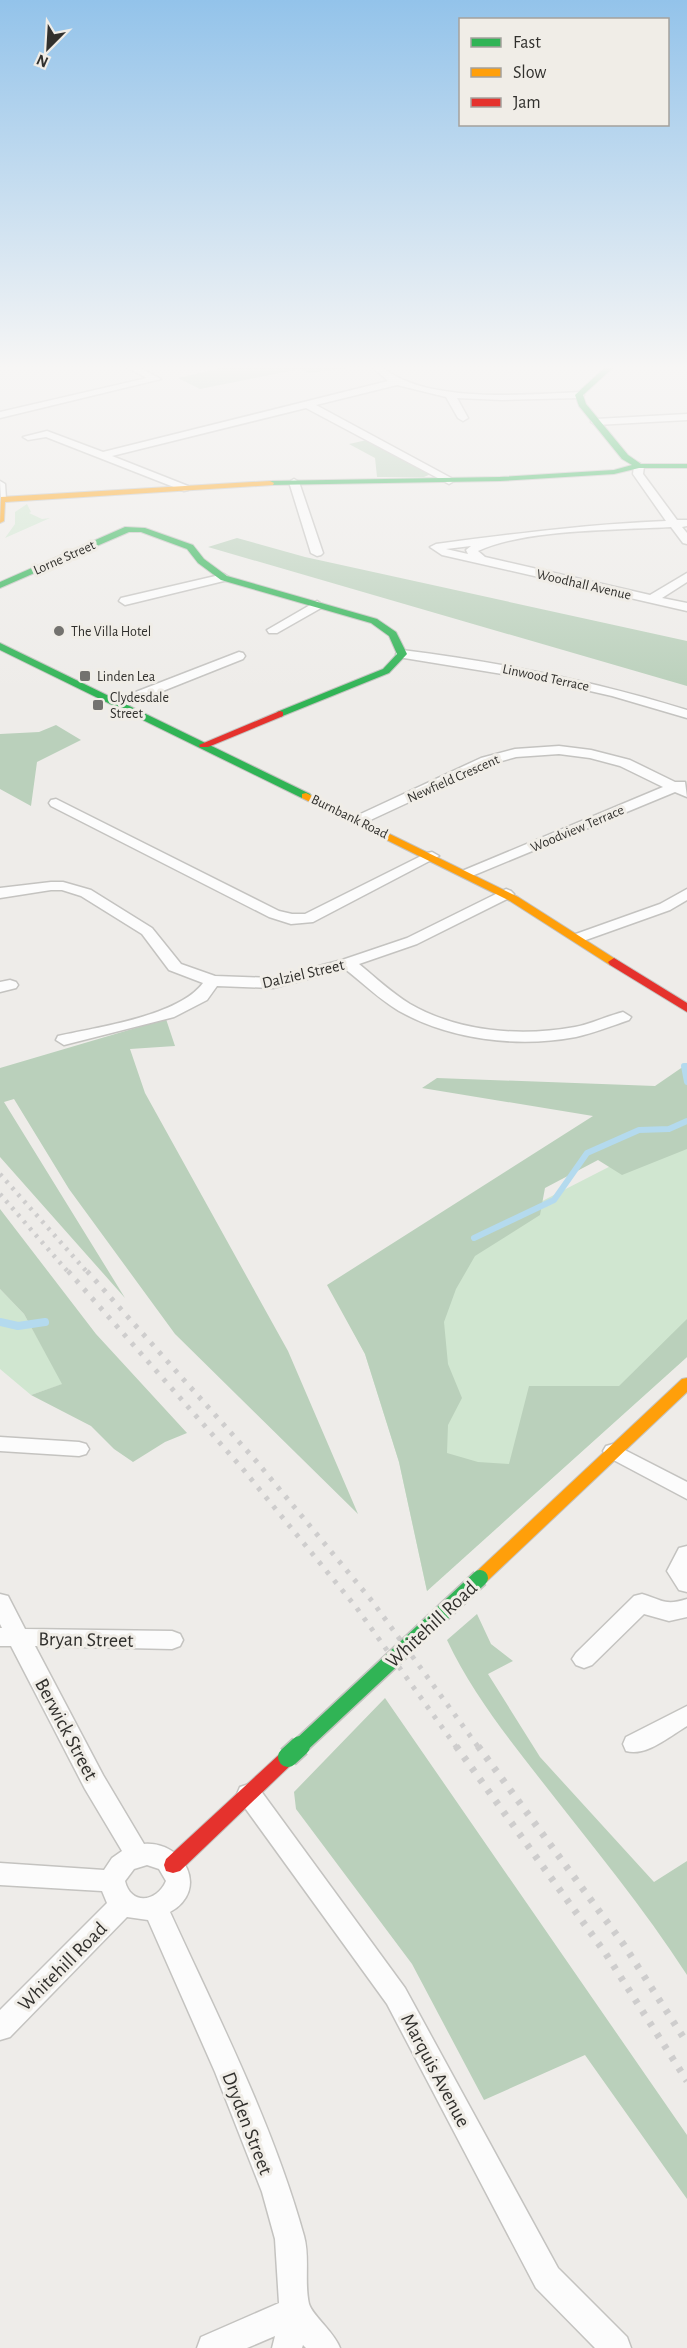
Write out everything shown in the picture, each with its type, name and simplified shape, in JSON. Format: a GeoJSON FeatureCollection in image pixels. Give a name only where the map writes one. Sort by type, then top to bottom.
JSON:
{"type":"FeatureCollection","features":[{"type":"Feature","properties":{"kind":"main road"},"geometry":{"type":"LineString","coordinates":[[0,521],[1,500],[294,482],[449,481],[585,474]]}},
{"type":"Feature","properties":{"kind":"main road","name":"Lorne Street"},"geometry":{"type":"LineString","coordinates":[[0,585],[129,529],[142,530],[190,547],[201,561],[224,578]]}},
{"type":"Feature","properties":{"kind":"main road"},"geometry":{"type":"LineString","coordinates":[[204,745],[387,671],[402,654],[398,638],[389,628],[374,621],[224,578]]}},
{"type":"Feature","properties":{"kind":"main road","name":"Burnbank Road"},"geometry":{"type":"LineString","coordinates":[[0,646],[506,894],[687,1008]]}},
{"type":"Feature","properties":{"kind":"main road","name":"Whitehill Road"},"geometry":{"type":"LineString","coordinates":[[173,1865],[687,1383]]}},
{"type":"Feature","properties":{"kind":"street"},"geometry":{"type":"LineString","coordinates":[[146,474],[184,488]]}},
{"type":"Feature","properties":{"kind":"street"},"geometry":{"type":"LineString","coordinates":[[435,474],[449,481]]}},
{"type":"Feature","properties":{"kind":"street"},"geometry":{"type":"LineString","coordinates":[[638,474],[687,541]]}},
{"type":"Feature","properties":{"kind":"street"},"geometry":{"type":"LineString","coordinates":[[294,482],[317,553]]}},
{"type":"Feature","properties":{"kind":"street"},"geometry":{"type":"LineString","coordinates":[[0,484],[1,500]]}},
{"type":"Feature","properties":{"kind":"street"},"geometry":{"type":"LineString","coordinates":[[481,560],[474,556],[472,550],[482,544],[566,531],[687,523]]}},
{"type":"Feature","properties":{"kind":"street","name":"Woodhall Avenue"},"geometry":{"type":"LineString","coordinates":[[482,544],[436,547],[442,552],[687,607]]}},
{"type":"Feature","properties":{"kind":"street"},"geometry":{"type":"LineString","coordinates":[[652,599],[687,577]]}},
{"type":"Feature","properties":{"kind":"street"},"geometry":{"type":"LineString","coordinates":[[125,600],[201,585],[224,578]]}},
{"type":"Feature","properties":{"kind":"street"},"geometry":{"type":"LineString","coordinates":[[273,630],[317,605]]}},
{"type":"Feature","properties":{"kind":"street","name":"Linwood Terrace"},"geometry":{"type":"LineString","coordinates":[[402,654],[514,669],[567,680],[687,714]]}},
{"type":"Feature","properties":{"kind":"street"},"geometry":{"type":"LineString","coordinates":[[120,703],[239,656]]}},
{"type":"Feature","properties":{"kind":"street","name":"Newfield Crescent"},"geometry":{"type":"LineString","coordinates":[[359,820],[486,761],[515,753],[559,750],[591,754],[625,763],[683,788]]}},
{"type":"Feature","properties":{"kind":"street","name":"Woodview Terrace"},"geometry":{"type":"LineString","coordinates":[[467,874],[683,788]]}},
{"type":"Feature","properties":{"kind":"street"},"geometry":{"type":"LineString","coordinates":[[56,803],[274,914],[291,919],[308,919],[432,856]]}},
{"type":"Feature","properties":{"kind":"street","name":"Dalziel Street"},"geometry":{"type":"LineString","coordinates":[[0,893],[63,886],[86,893],[147,931],[163,955],[175,967],[213,981],[273,982],[348,963],[412,941],[506,894]]}},
{"type":"Feature","properties":{"kind":"street"},"geometry":{"type":"LineString","coordinates":[[578,938],[665,907],[687,894]]}},
{"type":"Feature","properties":{"kind":"street"},"geometry":{"type":"LineString","coordinates":[[348,963],[406,1008],[463,1030],[504,1035],[557,1034],[576,1032],[623,1017]]}},
{"type":"Feature","properties":{"kind":"street"},"geometry":{"type":"LineString","coordinates":[[64,1040],[174,1012],[201,997],[213,981]]}},
{"type":"Feature","properties":{"kind":"street"},"geometry":{"type":"LineString","coordinates":[[0,1444],[79,1449]]}},
{"type":"Feature","properties":{"kind":"street"},"geometry":{"type":"LineString","coordinates":[[613,1451],[687,1491]]}},
{"type":"Feature","properties":{"kind":"street"},"geometry":{"type":"LineString","coordinates":[[687,1554],[678,1571],[687,1584]]}},
{"type":"Feature","properties":{"kind":"street","name":"Berwick Street"},"geometry":{"type":"LineString","coordinates":[[0,1602],[10,1637],[137,1856]]}},
{"type":"Feature","properties":{"kind":"street"},"geometry":{"type":"LineString","coordinates":[[584,1659],[642,1602],[659,1612],[672,1614],[687,1608]]}},
{"type":"Feature","properties":{"kind":"street","name":"Bryan Street"},"geometry":{"type":"LineString","coordinates":[[10,1637],[172,1640]]}},
{"type":"Feature","properties":{"kind":"street"},"geometry":{"type":"LineString","coordinates":[[635,1744],[687,1715]]}},
{"type":"Feature","properties":{"kind":"street","name":"Marquis Avenue"},"geometry":{"type":"LineString","coordinates":[[249,1794],[396,1996],[547,2278],[616,2348]]}},
{"type":"Feature","properties":{"kind":"street"},"geometry":{"type":"LineString","coordinates":[[0,1874],[118,1893],[138,1910],[156,1908],[165,1903],[177,1889],[177,1872],[173,1865],[157,1855],[137,1856],[120,1865],[118,1893]]}},
{"type":"Feature","properties":{"kind":"street","name":"Whitehill Road"},"geometry":{"type":"LineString","coordinates":[[0,2028],[118,1893]]}},
{"type":"Feature","properties":{"kind":"street","name":"Dryden Street"},"geometry":{"type":"LineString","coordinates":[[156,1908],[229,2072],[276,2192],[290,2239],[295,2312],[287,2348]]}},
{"type":"Feature","properties":{"kind":"street"},"geometry":{"type":"LineString","coordinates":[[212,2348],[295,2312],[325,2348]]}},
{"type":"Feature","properties":{"kind":"green space"},"geometry":{"type":"Polygon","coordinates":[[[377,474],[432,474],[424,477],[377,477],[377,474]]]}},
{"type":"Feature","properties":{"kind":"green space"},"geometry":{"type":"Polygon","coordinates":[[[27,504],[31,512],[29,513],[42,519],[50,518],[5,538],[15,524],[15,512],[27,504]]]}},
{"type":"Feature","properties":{"kind":"green space"},"geometry":{"type":"Polygon","coordinates":[[[237,538],[305,557],[687,641],[687,686],[208,547],[237,538]]]}},
{"type":"Feature","properties":{"kind":"green space"},"geometry":{"type":"Polygon","coordinates":[[[56,725],[81,740],[37,762],[31,806],[0,789],[0,734],[39,732],[56,725]]]}},
{"type":"Feature","properties":{"kind":"green space"},"geometry":{"type":"Polygon","coordinates":[[[166,1019],[175,1046],[130,1049],[145,1093],[288,1351],[358,1514],[175,1334],[69,1189],[14,1099],[4,1102],[125,1298],[0,1157],[0,1068],[166,1019]]]}},
{"type":"Feature","properties":{"kind":"green space"},"geometry":{"type":"Polygon","coordinates":[[[687,1064],[687,1149],[622,1175],[598,1160],[545,1188],[540,1215],[475,1256],[456,1289],[444,1322],[448,1364],[462,1398],[448,1425],[447,1453],[478,1462],[509,1464],[529,1386],[619,1386],[687,1319],[687,1357],[427,1591],[399,1462],[365,1354],[327,1285],[593,1116],[422,1088],[437,1078],[655,1086],[687,1064]]]}},
{"type":"Feature","properties":{"kind":"green space"},"geometry":{"type":"Polygon","coordinates":[[[687,1127],[687,1357],[427,1591],[399,1462],[365,1354],[339,1305],[687,1127]]]}},
{"type":"Feature","properties":{"kind":"green space"},"geometry":{"type":"Polygon","coordinates":[[[0,1209],[96,1334],[187,1433],[165,1442],[133,1462],[114,1449],[91,1426],[31,1395],[62,1384],[24,1314],[0,1289],[0,1209]]]}},
{"type":"Feature","properties":{"kind":"green space"},"geometry":{"type":"Polygon","coordinates":[[[0,1289],[24,1314],[63,1384],[31,1395],[0,1369],[0,1289]]]}},
{"type":"Feature","properties":{"kind":"green space"},"geometry":{"type":"Polygon","coordinates":[[[477,1614],[491,1644],[513,1661],[488,1674],[540,1757],[654,1882],[687,1861],[687,1975],[636,1902],[504,1732],[479,1697],[457,1660],[447,1640],[477,1614]]]}},
{"type":"Feature","properties":{"kind":"green space"},"geometry":{"type":"Polygon","coordinates":[[[385,1698],[687,2135],[687,2199],[585,2055],[484,2100],[412,1964],[296,1809],[294,1792],[385,1698]]]}},
{"type":"Feature","properties":{"kind":"waterway"},"geometry":{"type":"LineString","coordinates":[[687,1066],[684,1066],[687,1082]]}},
{"type":"Feature","properties":{"kind":"waterway"},"geometry":{"type":"LineString","coordinates":[[474,1238],[554,1200],[587,1153],[639,1130],[669,1129],[687,1121]]}},
{"type":"Feature","properties":{"kind":"waterway"},"geometry":{"type":"LineString","coordinates":[[0,1322],[18,1326],[45,1322]]}},
{"type":"Feature","properties":{"kind":"railway"},"geometry":{"type":"LineString","coordinates":[[0,1174],[88,1273]]}},
{"type":"Feature","properties":{"kind":"railway"},"geometry":{"type":"LineString","coordinates":[[0,1194],[69,1273]]}},
{"type":"Feature","properties":{"kind":"railway"},"geometry":{"type":"LineString","coordinates":[[68,1271],[242,1468],[356,1607],[457,1748]]}},
{"type":"Feature","properties":{"kind":"railway"},"geometry":{"type":"LineString","coordinates":[[87,1271],[257,1462],[372,1601],[479,1748]]}},
{"type":"Feature","properties":{"kind":"railway"},"geometry":{"type":"LineString","coordinates":[[456,1746],[606,1954],[687,2081]]}},
{"type":"Feature","properties":{"kind":"railway"},"geometry":{"type":"LineString","coordinates":[[478,1746],[624,1945],[687,2043]]}},
{"type":"Feature","properties":{"kind":"traffic: fast"},"geometry":{"type":"LineString","coordinates":[[270,483],[500,479],[588,474]]}},
{"type":"Feature","properties":{"kind":"traffic: fast"},"geometry":{"type":"LineString","coordinates":[[0,585],[128,529],[142,530],[190,547],[201,561],[224,578],[374,621],[389,630],[396,638],[402,654],[386,671],[280,714]]}},
{"type":"Feature","properties":{"kind":"traffic: fast"},"geometry":{"type":"LineString","coordinates":[[0,646],[306,796]]}},
{"type":"Feature","properties":{"kind":"traffic: fast"},"geometry":{"type":"LineString","coordinates":[[288,1757],[480,1578]]}},
{"type":"Feature","properties":{"kind":"traffic: slow"},"geometry":{"type":"LineString","coordinates":[[0,500],[270,483]]}},
{"type":"Feature","properties":{"kind":"traffic: slow"},"geometry":{"type":"LineString","coordinates":[[0,521],[1,499]]}},
{"type":"Feature","properties":{"kind":"traffic: slow"},"geometry":{"type":"LineString","coordinates":[[306,796],[514,899],[614,962]]}},
{"type":"Feature","properties":{"kind":"traffic: slow"},"geometry":{"type":"LineString","coordinates":[[480,1578],[687,1383]]}},
{"type":"Feature","properties":{"kind":"traffic: jam"},"geometry":{"type":"LineString","coordinates":[[204,745],[280,714]]}},
{"type":"Feature","properties":{"kind":"traffic: jam"},"geometry":{"type":"LineString","coordinates":[[614,962],[687,1008]]}},
{"type":"Feature","properties":{"kind":"traffic: jam"},"geometry":{"type":"LineString","coordinates":[[173,1865],[288,1757]]}},
{"type":"Feature","properties":{"kind":"place","name":"The Villa Hotel"},"geometry":{"type":"Point","coordinates":[59,631]}},
{"type":"Feature","properties":{"kind":"place","name":"Linden Lea"},"geometry":{"type":"Point","coordinates":[85,676]}},
{"type":"Feature","properties":{"kind":"place","name":"Clydesdale Street"},"geometry":{"type":"Point","coordinates":[98,705]}}]}
